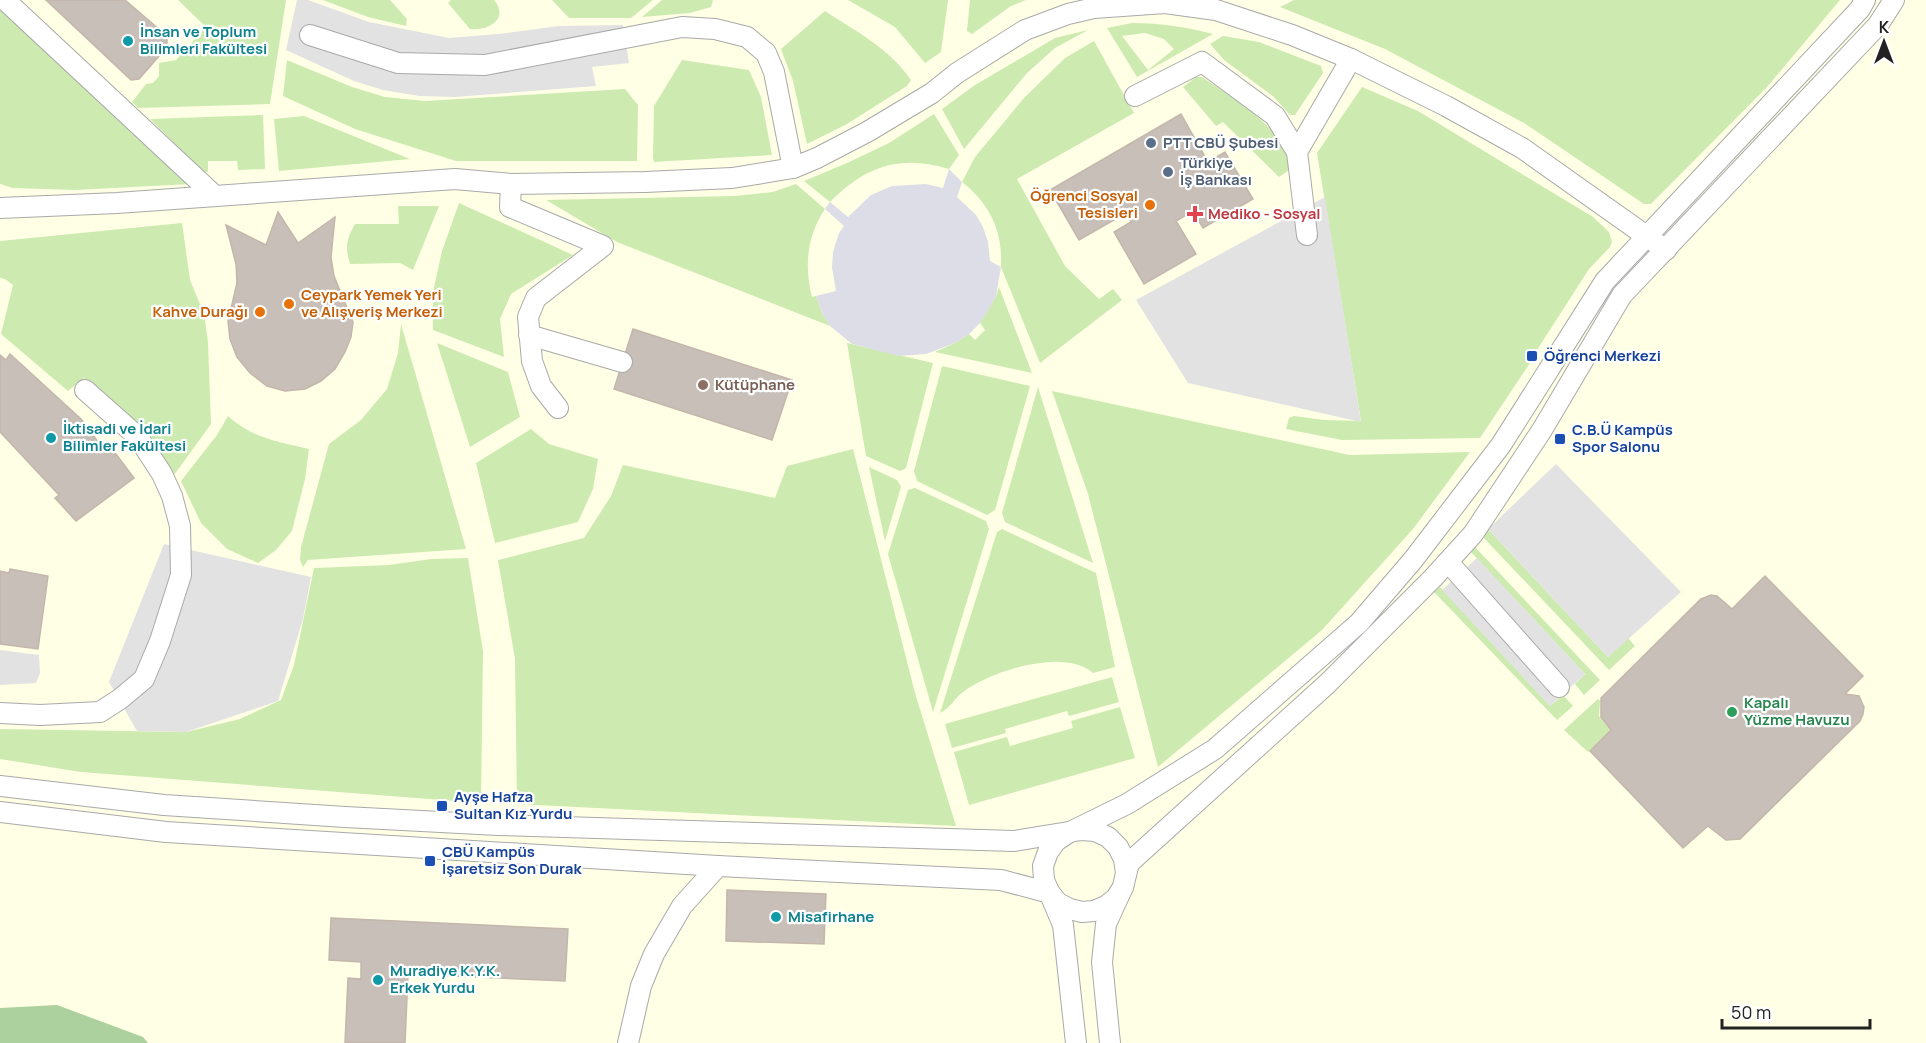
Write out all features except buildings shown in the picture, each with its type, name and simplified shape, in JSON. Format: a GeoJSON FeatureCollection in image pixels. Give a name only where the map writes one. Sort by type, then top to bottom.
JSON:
{"type":"FeatureCollection","features":[{"type":"Feature","properties":{"kind":"street"},"geometry":{"type":"LineString","coordinates":[[5,0],[214,196]]}},
{"type":"Feature","properties":{"kind":"street"},"geometry":{"type":"LineString","coordinates":[[1076,1043],[1063,925],[1044,880],[1043,866],[1048,852],[1056,841],[1127,804],[1215,749],[1359,623],[1413,560],[1501,446],[1605,281],[1852,18],[1865,0]]}},
{"type":"Feature","properties":{"kind":"street"},"geometry":{"type":"LineString","coordinates":[[1110,1043],[1103,952],[1106,924],[1123,887],[1129,863],[1328,684],[1473,534],[1536,439],[1622,295],[1878,25],[1894,0]]}},
{"type":"Feature","properties":{"kind":"street"},"geometry":{"type":"LineString","coordinates":[[0,208],[117,203],[454,179],[511,184],[732,178],[793,168],[867,132],[932,93],[957,73],[1025,30],[1068,14],[1094,8],[1165,3],[1216,10],[1292,34],[1351,59],[1446,106],[1522,148],[1666,250]]}},
{"type":"Feature","properties":{"kind":"street"},"geometry":{"type":"LineString","coordinates":[[310,35],[398,63],[485,65],[682,27],[715,29],[747,37],[766,53],[774,72],[793,168]]}},
{"type":"Feature","properties":{"kind":"street"},"geometry":{"type":"LineString","coordinates":[[1297,152],[1351,59]]}},
{"type":"Feature","properties":{"kind":"street"},"geometry":{"type":"LineString","coordinates":[[1135,96],[1202,62],[1275,116],[1297,152],[1307,235]]}},
{"type":"Feature","properties":{"kind":"street"},"geometry":{"type":"LineString","coordinates":[[511,184],[510,207],[603,246],[536,298],[528,317],[532,361],[541,386],[558,408]]}},
{"type":"Feature","properties":{"kind":"street"},"geometry":{"type":"LineString","coordinates":[[529,335],[622,362]]}},
{"type":"Feature","properties":{"kind":"street"},"geometry":{"type":"LineString","coordinates":[[0,712],[40,715],[100,712],[120,699],[144,679],[160,641],[181,575],[180,526],[172,496],[162,474],[138,436],[85,390]]}},
{"type":"Feature","properties":{"kind":"street"},"geometry":{"type":"LineString","coordinates":[[1448,562],[1559,687]]}},
{"type":"Feature","properties":{"kind":"street"},"geometry":{"type":"LineString","coordinates":[[0,786],[164,805],[486,824],[1014,841],[1082,830],[1095,831],[1108,837],[1118,847],[1124,859],[1126,873],[1123,887],[1116,898],[1106,906],[1088,911],[1070,909],[1058,903],[1050,893],[1001,880],[718,866],[166,832],[0,812]]}},
{"type":"Feature","properties":{"kind":"street"},"geometry":{"type":"LineString","coordinates":[[486,824],[486,852]]}},
{"type":"Feature","properties":{"kind":"street"},"geometry":{"type":"LineString","coordinates":[[628,1043],[641,986],[654,954],[682,906],[718,866]]}},
{"type":"Feature","properties":{"kind":"shaded area"},"geometry":{"type":"Polygon","coordinates":[[[0,0],[1926,0],[1926,1043],[0,1043],[0,0]]]}},
{"type":"Feature","properties":{"kind":"shaded area"},"geometry":{"type":"Polygon","coordinates":[[[297,0],[308,0],[369,22],[449,38],[559,26],[623,25],[629,63],[592,67],[596,86],[455,97],[419,96],[383,90],[354,81],[286,50],[297,0]]]}},
{"type":"Feature","properties":{"kind":"shaded area"},"geometry":{"type":"Polygon","coordinates":[[[949,169],[962,182],[957,197],[976,215],[983,227],[988,242],[990,261],[1001,267],[996,296],[989,309],[969,334],[955,343],[926,354],[899,356],[852,344],[830,326],[816,296],[836,291],[832,267],[833,252],[839,233],[844,226],[825,209],[830,202],[848,217],[871,195],[892,186],[926,184],[943,188],[949,169]]]}},
{"type":"Feature","properties":{"kind":"shaded area"},"geometry":{"type":"Polygon","coordinates":[[[1325,197],[1361,422],[1188,383],[1136,300],[1325,197]]]}},
{"type":"Feature","properties":{"kind":"shaded area"},"geometry":{"type":"Polygon","coordinates":[[[1556,464],[1681,592],[1608,657],[1488,529],[1556,464]]]}},
{"type":"Feature","properties":{"kind":"shaded area"},"geometry":{"type":"Polygon","coordinates":[[[164,544],[311,577],[303,619],[278,701],[186,732],[137,731],[109,682],[164,544]]]}},
{"type":"Feature","properties":{"kind":"shaded area"},"geometry":{"type":"Polygon","coordinates":[[[1477,558],[1585,674],[1550,706],[1442,590],[1477,558]]]}},
{"type":"Feature","properties":{"kind":"shaded area"},"geometry":{"type":"Polygon","coordinates":[[[0,650],[39,655],[40,673],[36,683],[0,685],[0,650]]]}},
{"type":"Feature","properties":{"kind":"green space"},"geometry":{"type":"Polygon","coordinates":[[[178,0],[286,0],[270,104],[138,108],[132,102],[146,84],[153,83],[159,76],[159,63],[176,60],[206,27],[178,0]]]}},
{"type":"Feature","properties":{"kind":"green space"},"geometry":{"type":"Polygon","coordinates":[[[323,0],[390,0],[407,19],[406,26],[368,17],[323,0]]]}},
{"type":"Feature","properties":{"kind":"green space"},"geometry":{"type":"Polygon","coordinates":[[[451,0],[494,0],[500,13],[490,26],[470,29],[448,3],[451,0]]]}},
{"type":"Feature","properties":{"kind":"green space"},"geometry":{"type":"Polygon","coordinates":[[[552,0],[653,0],[631,18],[569,18],[552,0]]]}},
{"type":"Feature","properties":{"kind":"green space"},"geometry":{"type":"Polygon","coordinates":[[[662,0],[713,0],[711,7],[690,13],[642,17],[662,0]]]}},
{"type":"Feature","properties":{"kind":"green space"},"geometry":{"type":"Polygon","coordinates":[[[848,0],[948,0],[941,52],[925,63],[895,27],[848,0]]]}},
{"type":"Feature","properties":{"kind":"green space"},"geometry":{"type":"Polygon","coordinates":[[[970,0],[1026,0],[1011,6],[972,34],[967,31],[970,0]]]}},
{"type":"Feature","properties":{"kind":"green space"},"geometry":{"type":"Polygon","coordinates":[[[1294,0],[1840,0],[1767,87],[1651,204],[1644,204],[1524,123],[1385,49],[1280,7],[1294,0]]]}},
{"type":"Feature","properties":{"kind":"green space"},"geometry":{"type":"Polygon","coordinates":[[[0,8],[191,184],[75,190],[13,188],[0,184],[0,8]]]}},
{"type":"Feature","properties":{"kind":"green space"},"geometry":{"type":"Polygon","coordinates":[[[825,11],[883,50],[911,80],[907,86],[847,124],[807,144],[793,81],[781,49],[825,11]]]}},
{"type":"Feature","properties":{"kind":"green space"},"geometry":{"type":"Polygon","coordinates":[[[1132,23],[1153,24],[1183,27],[1213,34],[1137,77],[1107,28],[1132,23]],[[1145,33],[1122,36],[1148,70],[1174,49],[1164,39],[1145,33]]]}},
{"type":"Feature","properties":{"kind":"green space"},"geometry":{"type":"Polygon","coordinates":[[[1088,30],[1055,48],[1027,73],[964,149],[942,109],[975,85],[1055,38],[1088,30]]]}},
{"type":"Feature","properties":{"kind":"green space"},"geometry":{"type":"Polygon","coordinates":[[[1223,36],[1259,42],[1321,66],[1323,73],[1295,115],[1290,115],[1274,97],[1224,60],[1210,44],[1223,36]]]}},
{"type":"Feature","properties":{"kind":"green space"},"geometry":{"type":"Polygon","coordinates":[[[1094,41],[1134,113],[1017,179],[1065,266],[1099,299],[1113,289],[1122,300],[1040,363],[1001,267],[1000,242],[993,219],[972,190],[962,182],[975,157],[1024,98],[1065,58],[1094,41]]]}},
{"type":"Feature","properties":{"kind":"green space"},"geometry":{"type":"Polygon","coordinates":[[[287,60],[352,87],[385,97],[425,101],[625,89],[638,105],[637,161],[456,161],[355,129],[283,96],[287,60]]]}},
{"type":"Feature","properties":{"kind":"green space"},"geometry":{"type":"Polygon","coordinates":[[[682,60],[749,70],[761,97],[772,155],[654,162],[654,106],[682,60]]]}},
{"type":"Feature","properties":{"kind":"green space"},"geometry":{"type":"Polygon","coordinates":[[[1196,77],[1202,77],[1260,119],[1280,143],[1292,168],[1279,177],[1223,122],[1216,126],[1183,87],[1196,77]]]}},
{"type":"Feature","properties":{"kind":"green space"},"geometry":{"type":"Polygon","coordinates":[[[1362,87],[1418,111],[1593,217],[1609,232],[1612,242],[1610,247],[1589,269],[1537,350],[1533,349],[1526,359],[1530,363],[1480,438],[1342,440],[1286,429],[1289,418],[1294,416],[1361,421],[1317,153],[1362,87]]]}},
{"type":"Feature","properties":{"kind":"green space"},"geometry":{"type":"Polygon","coordinates":[[[934,114],[959,155],[949,169],[914,163],[884,166],[857,180],[830,202],[804,181],[889,143],[934,114]]]}},
{"type":"Feature","properties":{"kind":"green space"},"geometry":{"type":"Polygon","coordinates":[[[263,115],[265,169],[238,170],[237,161],[208,161],[208,172],[203,172],[150,119],[263,115]]]}},
{"type":"Feature","properties":{"kind":"green space"},"geometry":{"type":"Polygon","coordinates":[[[304,116],[410,159],[279,171],[274,119],[304,116]]]}},
{"type":"Feature","properties":{"kind":"green space"},"geometry":{"type":"Polygon","coordinates":[[[796,184],[825,209],[811,241],[808,274],[812,297],[816,296],[830,326],[617,242],[546,200],[735,196],[773,192],[796,184]]]}},
{"type":"Feature","properties":{"kind":"green space"},"geometry":{"type":"Polygon","coordinates":[[[459,203],[573,255],[511,294],[500,319],[504,357],[433,330],[433,292],[442,251],[459,203]]]}},
{"type":"Feature","properties":{"kind":"green space"},"geometry":{"type":"Polygon","coordinates":[[[398,206],[439,206],[413,270],[400,263],[350,264],[347,244],[355,224],[399,224],[398,206]]]}},
{"type":"Feature","properties":{"kind":"green space"},"geometry":{"type":"Polygon","coordinates":[[[182,223],[190,280],[204,314],[208,342],[211,424],[174,475],[145,437],[84,378],[68,391],[1,334],[13,285],[0,278],[0,241],[182,223]]]}},
{"type":"Feature","properties":{"kind":"green space"},"geometry":{"type":"Polygon","coordinates":[[[999,287],[1032,373],[935,352],[969,334],[975,340],[985,330],[980,323],[999,287]]]}},
{"type":"Feature","properties":{"kind":"green space"},"geometry":{"type":"Polygon","coordinates":[[[401,324],[466,549],[308,560],[303,567],[300,560],[301,547],[329,444],[361,420],[387,389],[398,353],[401,324]]]}},
{"type":"Feature","properties":{"kind":"green space"},"geometry":{"type":"Polygon","coordinates":[[[437,343],[508,372],[520,417],[470,447],[437,343]]]}},
{"type":"Feature","properties":{"kind":"green space"},"geometry":{"type":"Polygon","coordinates":[[[847,343],[933,363],[906,468],[900,471],[866,456],[847,343]]]}},
{"type":"Feature","properties":{"kind":"green space"},"geometry":{"type":"Polygon","coordinates":[[[942,366],[1030,386],[995,510],[987,515],[917,481],[914,471],[942,366]]]}},
{"type":"Feature","properties":{"kind":"green space"},"geometry":{"type":"Polygon","coordinates":[[[1038,387],[1093,563],[1005,522],[1002,513],[1038,387]]]}},
{"type":"Feature","properties":{"kind":"green space"},"geometry":{"type":"Polygon","coordinates":[[[1052,391],[1350,455],[1470,452],[1413,529],[1322,630],[1158,767],[1088,494],[1052,391]]]}},
{"type":"Feature","properties":{"kind":"green space"},"geometry":{"type":"Polygon","coordinates":[[[228,416],[256,434],[309,449],[305,479],[292,531],[276,550],[258,563],[227,549],[201,523],[181,481],[217,435],[228,416]]]}},
{"type":"Feature","properties":{"kind":"green space"},"geometry":{"type":"Polygon","coordinates":[[[531,429],[549,444],[598,459],[593,489],[578,522],[495,543],[476,463],[531,429]]]}},
{"type":"Feature","properties":{"kind":"green space"},"geometry":{"type":"Polygon","coordinates":[[[853,449],[915,693],[956,826],[517,804],[515,659],[498,560],[584,538],[611,496],[623,465],[775,498],[787,466],[853,449]]]}},
{"type":"Feature","properties":{"kind":"green space"},"geometry":{"type":"Polygon","coordinates":[[[869,467],[897,480],[901,487],[885,541],[869,467]]]}},
{"type":"Feature","properties":{"kind":"green space"},"geometry":{"type":"Polygon","coordinates":[[[915,488],[986,521],[989,529],[933,712],[888,554],[908,490],[915,488]]]}},
{"type":"Feature","properties":{"kind":"green space"},"geometry":{"type":"Polygon","coordinates":[[[1002,529],[1096,573],[1115,667],[1093,673],[1080,665],[1065,662],[1028,665],[975,684],[940,713],[997,532],[1002,529]]]}},
{"type":"Feature","properties":{"kind":"green space"},"geometry":{"type":"Polygon","coordinates":[[[1488,529],[1608,657],[1628,638],[1635,646],[1609,670],[1481,535],[1488,529]]]}},
{"type":"Feature","properties":{"kind":"green space"},"geometry":{"type":"Polygon","coordinates":[[[1475,547],[1600,680],[1584,695],[1575,684],[1585,674],[1470,551],[1475,547]]]}},
{"type":"Feature","properties":{"kind":"green space"},"geometry":{"type":"Polygon","coordinates":[[[468,558],[483,651],[481,803],[81,772],[0,759],[0,729],[186,732],[240,719],[281,700],[294,665],[314,568],[389,565],[431,559],[468,558]]]}},
{"type":"Feature","properties":{"kind":"green space"},"geometry":{"type":"Polygon","coordinates":[[[1440,587],[1550,706],[1563,695],[1573,706],[1557,720],[1434,592],[1440,587]]]}},
{"type":"Feature","properties":{"kind":"green space"},"geometry":{"type":"Polygon","coordinates":[[[1112,677],[1119,702],[1069,716],[1067,711],[1005,729],[1006,733],[952,748],[945,724],[1112,677]]]}},
{"type":"Feature","properties":{"kind":"green space"},"geometry":{"type":"Polygon","coordinates":[[[1598,699],[1600,701],[1599,716],[1610,730],[1588,752],[1564,730],[1598,699]]]}},
{"type":"Feature","properties":{"kind":"green space"},"geometry":{"type":"Polygon","coordinates":[[[1120,707],[1135,758],[969,805],[954,752],[1007,737],[1010,746],[1073,728],[1071,721],[1120,707]]]}},
{"type":"Feature","properties":{"kind":"green space"},"geometry":{"type":"Polygon","coordinates":[[[57,1005],[143,1037],[148,1043],[0,1043],[0,1008],[57,1005]]]}},
{"type":"Feature","properties":{"kind":"place","name":"İnsan ve Toplum Bilimleri Fakültesi"},"geometry":{"type":"Point","coordinates":[128,41]}},
{"type":"Feature","properties":{"kind":"place","name":"PTT CBÜ Şubesi"},"geometry":{"type":"Point","coordinates":[1151,143]}},
{"type":"Feature","properties":{"kind":"place","name":"Türkiye İş Bankası"},"geometry":{"type":"Point","coordinates":[1168,172]}},
{"type":"Feature","properties":{"kind":"place","name":"Öğrenci Sosyal Tesisleri"},"geometry":{"type":"Point","coordinates":[1150,205]}},
{"type":"Feature","properties":{"kind":"place","name":"Mediko - Sosyal"},"geometry":{"type":"Point","coordinates":[1195,214]}},
{"type":"Feature","properties":{"kind":"place","name":"Ceypark Yemek Yeri ve Alışveriş Merkezi"},"geometry":{"type":"Point","coordinates":[289,304]}},
{"type":"Feature","properties":{"kind":"place","name":"Kahve Durağı"},"geometry":{"type":"Point","coordinates":[260,312]}},
{"type":"Feature","properties":{"kind":"place","name":"Öğrenci Merkezi"},"geometry":{"type":"Point","coordinates":[1532,356]}},
{"type":"Feature","properties":{"kind":"place","name":"Kütüphane"},"geometry":{"type":"Point","coordinates":[703,385]}},
{"type":"Feature","properties":{"kind":"place","name":"İktisadi ve İdari Bilimler Fakültesi"},"geometry":{"type":"Point","coordinates":[51,438]}},
{"type":"Feature","properties":{"kind":"place","name":"C.B.Ü Kampüs Spor Salonu"},"geometry":{"type":"Point","coordinates":[1560,439]}},
{"type":"Feature","properties":{"kind":"place","name":"Kapalı Yüzme Havuzu"},"geometry":{"type":"Point","coordinates":[1732,712]}},
{"type":"Feature","properties":{"kind":"place","name":"Ayşe Hafza Sultan Kız Yurdu"},"geometry":{"type":"Point","coordinates":[442,806]}},
{"type":"Feature","properties":{"kind":"place","name":"CBÜ Kampüs İşaretsiz Son Durak"},"geometry":{"type":"Point","coordinates":[430,861]}},
{"type":"Feature","properties":{"kind":"place","name":"Misafirhane"},"geometry":{"type":"Point","coordinates":[776,917]}},
{"type":"Feature","properties":{"kind":"place","name":"Muradiye K.Y.K. Erkek Yurdu"},"geometry":{"type":"Point","coordinates":[378,980]}}]}
